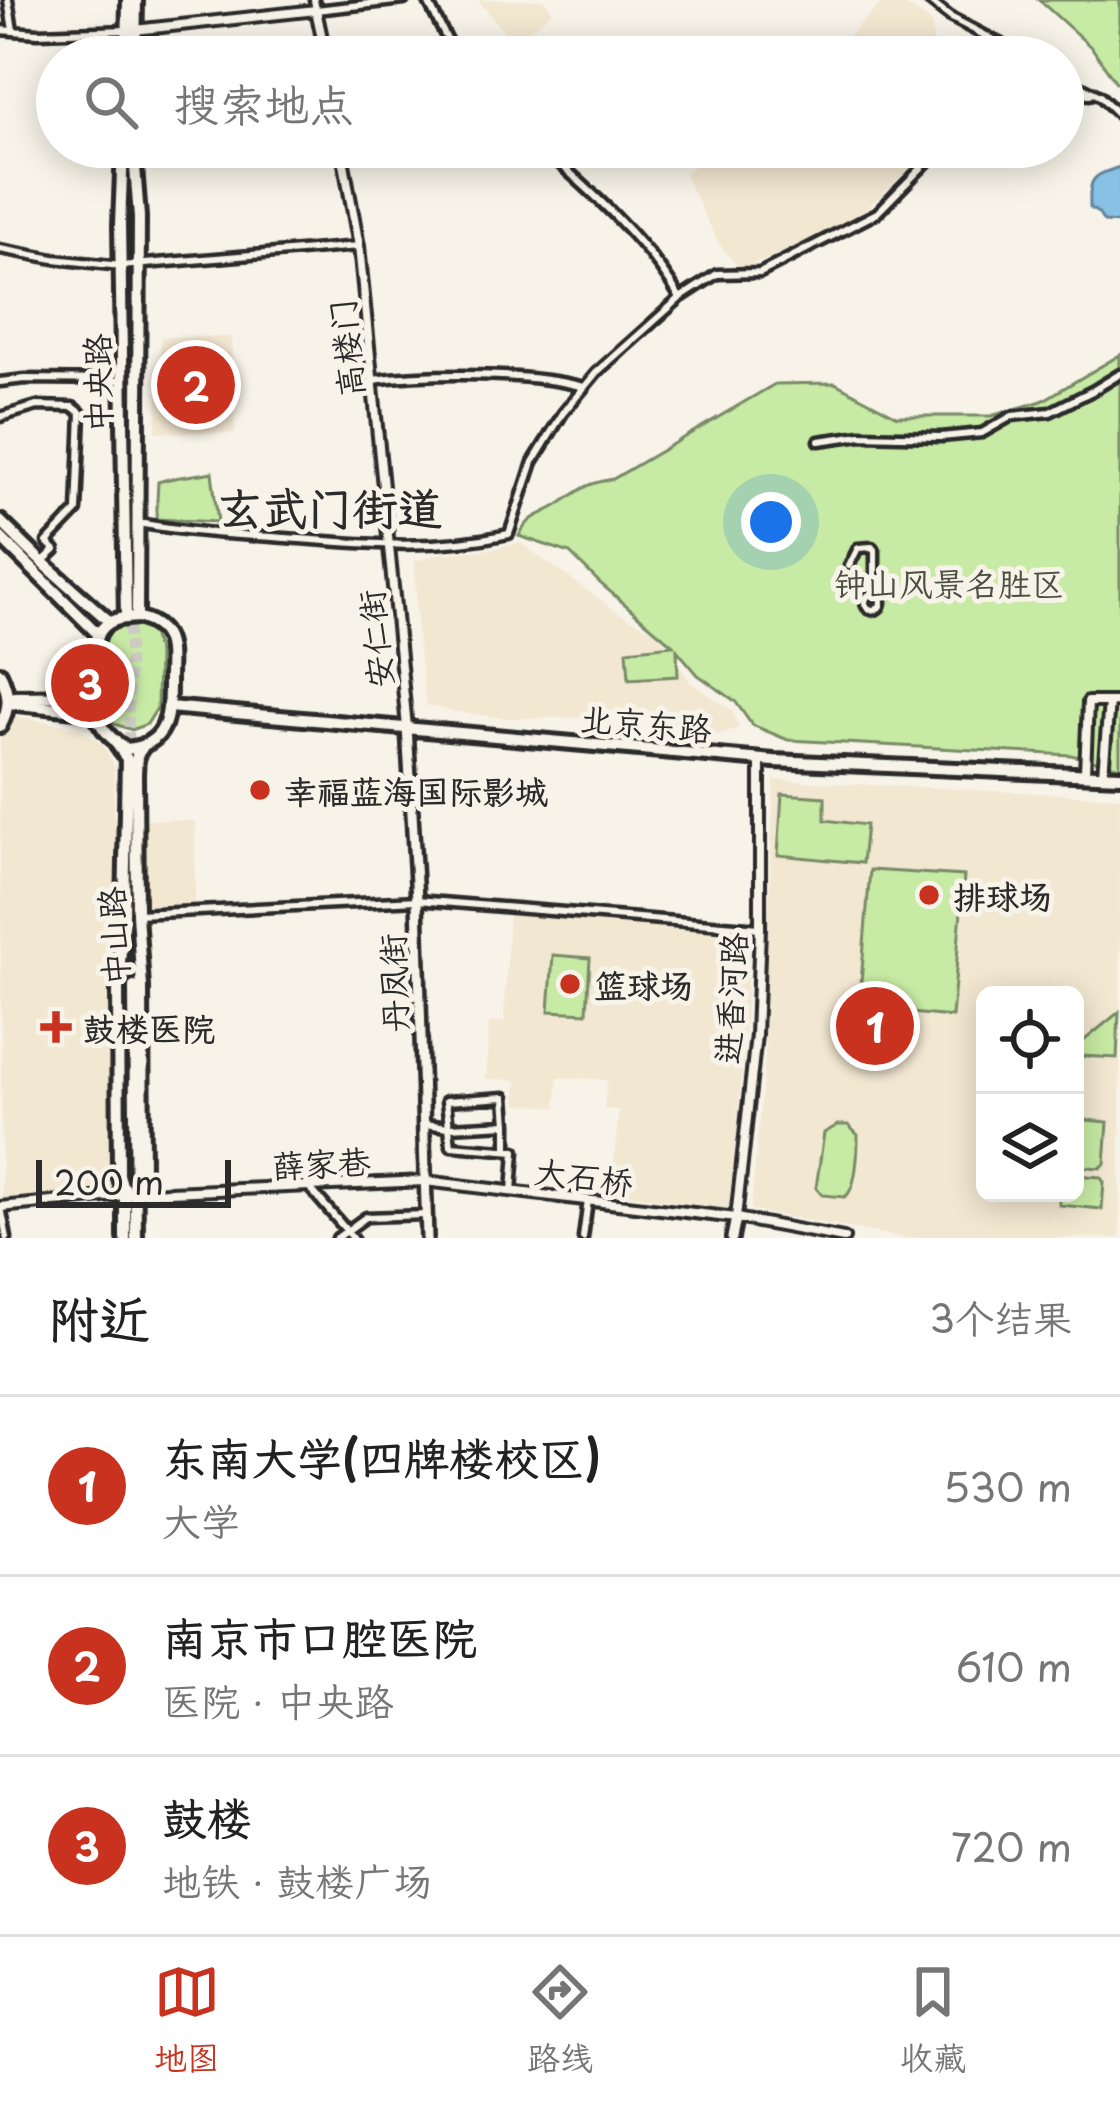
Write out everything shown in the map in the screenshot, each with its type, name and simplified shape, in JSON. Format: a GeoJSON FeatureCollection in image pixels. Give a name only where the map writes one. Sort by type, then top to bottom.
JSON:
{"type":"FeatureCollection","features":[{"type":"Feature","properties":{"kind":"main road"},"geometry":{"type":"LineString","coordinates":[[132,0],[132,36]]}},
{"type":"Feature","properties":{"kind":"main road","name":"中央路"},"geometry":{"type":"LineString","coordinates":[[128,168],[120,225],[132,618]]}},
{"type":"Feature","properties":{"kind":"main road"},"geometry":{"type":"LineString","coordinates":[[129,249],[130,168]]}},
{"type":"Feature","properties":{"kind":"main road","name":"中央路"},"geometry":{"type":"LineString","coordinates":[[132,618],[138,523],[139,217],[133,168]]}},
{"type":"Feature","properties":{"kind":"main road"},"geometry":{"type":"LineString","coordinates":[[0,521],[110,622]]}},
{"type":"Feature","properties":{"kind":"main road"},"geometry":{"type":"LineString","coordinates":[[0,537],[98,634]]}},
{"type":"Feature","properties":{"kind":"main road"},"geometry":{"type":"LineString","coordinates":[[116,742],[126,749],[142,748],[166,723],[169,707],[166,638],[154,624],[132,618],[110,622],[98,634],[94,650],[95,712],[127,759],[117,1053],[119,1175],[135,1194],[125,1238]]}},
{"type":"Feature","properties":{"kind":"main road"},"geometry":{"type":"LineString","coordinates":[[0,673],[9,700],[0,727]]}},
{"type":"Feature","properties":{"kind":"main road"},"geometry":{"type":"LineString","coordinates":[[9,700],[94,696]]}},
{"type":"Feature","properties":{"kind":"main road"},"geometry":{"type":"LineString","coordinates":[[9,700],[95,712]]}},
{"type":"Feature","properties":{"kind":"main road","name":"北京东路"},"geometry":{"type":"LineString","coordinates":[[169,707],[760,760],[1120,776]]}},
{"type":"Feature","properties":{"kind":"main road","name":"丹凤街"},"geometry":{"type":"LineString","coordinates":[[407,728],[427,1238]]}},
{"type":"Feature","properties":{"kind":"main road","name":"中山路"},"geometry":{"type":"LineString","coordinates":[[135,1194],[143,1175],[136,760],[142,748]]}},
{"type":"Feature","properties":{"kind":"main road","name":"中山路"},"geometry":{"type":"LineString","coordinates":[[135,1194],[129,986],[136,1238]]}},
{"type":"Feature","properties":{"kind":"main road","name":"进香河路"},"geometry":{"type":"LineString","coordinates":[[732,1238],[736,1218]]}},
{"type":"Feature","properties":{"kind":"street"},"geometry":{"type":"LineString","coordinates":[[8,0],[13,30]]}},
{"type":"Feature","properties":{"kind":"street"},"geometry":{"type":"LineString","coordinates":[[0,30],[132,30],[315,5],[404,0]]}},
{"type":"Feature","properties":{"kind":"street"},"geometry":{"type":"LineString","coordinates":[[427,0],[445,36]]}},
{"type":"Feature","properties":{"kind":"street"},"geometry":{"type":"LineString","coordinates":[[928,0],[986,36]]}},
{"type":"Feature","properties":{"kind":"street"},"geometry":{"type":"LineString","coordinates":[[315,5],[322,36]]}},
{"type":"Feature","properties":{"kind":"street"},"geometry":{"type":"LineString","coordinates":[[1084,88],[1120,116]]}},
{"type":"Feature","properties":{"kind":"street"},"geometry":{"type":"LineString","coordinates":[[1084,94],[1100,96]]}},
{"type":"Feature","properties":{"kind":"street","name":"高楼门"},"geometry":{"type":"LineString","coordinates":[[345,168],[359,246],[389,546]]}},
{"type":"Feature","properties":{"kind":"street"},"geometry":{"type":"LineString","coordinates":[[566,168],[664,269],[680,298]]}},
{"type":"Feature","properties":{"kind":"street"},"geometry":{"type":"LineString","coordinates":[[138,523],[389,546],[466,543],[508,534],[533,462],[563,413],[596,373],[680,298],[717,274],[760,273],[803,254],[877,213],[921,168]]}},
{"type":"Feature","properties":{"kind":"street"},"geometry":{"type":"LineString","coordinates":[[0,249],[137,266],[359,246]]}},
{"type":"Feature","properties":{"kind":"street"},"geometry":{"type":"LineString","coordinates":[[819,441],[861,435],[982,433],[1012,416],[1050,412],[1120,374]]}},
{"type":"Feature","properties":{"kind":"street"},"geometry":{"type":"LineString","coordinates":[[372,380],[475,376],[584,387]]}},
{"type":"Feature","properties":{"kind":"street"},"geometry":{"type":"LineString","coordinates":[[0,382],[123,380]]}},
{"type":"Feature","properties":{"kind":"street"},"geometry":{"type":"LineString","coordinates":[[0,417],[37,406],[74,406],[81,413],[77,511],[47,542],[55,550],[41,562]]}},
{"type":"Feature","properties":{"kind":"street","name":"安仁街"},"geometry":{"type":"LineString","coordinates":[[389,546],[407,728]]}},
{"type":"Feature","properties":{"kind":"street"},"geometry":{"type":"LineString","coordinates":[[849,566],[858,548],[872,547],[874,595]]}},
{"type":"Feature","properties":{"kind":"street"},"geometry":{"type":"LineString","coordinates":[[1085,772],[1088,703],[1114,702],[1102,774]]}},
{"type":"Feature","properties":{"kind":"street","name":"进香河路"},"geometry":{"type":"LineString","coordinates":[[736,1218],[756,1035],[760,760]]}},
{"type":"Feature","properties":{"kind":"street"},"geometry":{"type":"LineString","coordinates":[[137,914],[417,900],[760,928]]}},
{"type":"Feature","properties":{"kind":"street"},"geometry":{"type":"LineString","coordinates":[[507,1150],[505,1097],[446,1101],[451,1146],[515,1151],[512,1190]]}},
{"type":"Feature","properties":{"kind":"street"},"geometry":{"type":"LineString","coordinates":[[424,1124],[507,1124]]}},
{"type":"Feature","properties":{"kind":"street","name":"薛家巷"},"geometry":{"type":"LineString","coordinates":[[0,1206],[135,1194],[425,1181]]}},
{"type":"Feature","properties":{"kind":"street","name":"大石桥"},"geometry":{"type":"LineString","coordinates":[[425,1181],[589,1198],[844,1238]]}},
{"type":"Feature","properties":{"kind":"street"},"geometry":{"type":"LineString","coordinates":[[309,1187],[353,1238]]}},
{"type":"Feature","properties":{"kind":"street"},"geometry":{"type":"LineString","coordinates":[[583,1238],[589,1198]]}},
{"type":"Feature","properties":{"kind":"street"},"geometry":{"type":"LineString","coordinates":[[0,1206],[7,1238]]}},
{"type":"Feature","properties":{"kind":"street"},"geometry":{"type":"LineString","coordinates":[[337,1238],[366,1217],[426,1215]]}},
{"type":"Feature","properties":{"kind":"shaded area"},"geometry":{"type":"Polygon","coordinates":[[[478,0],[544,0],[553,11],[523,36],[508,36],[478,0]]]}},
{"type":"Feature","properties":{"kind":"shaded area"},"geometry":{"type":"Polygon","coordinates":[[[885,0],[898,0],[931,22],[933,36],[848,36],[885,0]]]}},
{"type":"Feature","properties":{"kind":"shaded area"},"geometry":{"type":"Polygon","coordinates":[[[691,168],[909,168],[856,219],[790,252],[740,268],[719,244],[684,174],[691,168]]]}},
{"type":"Feature","properties":{"kind":"shaded area"},"geometry":{"type":"Polygon","coordinates":[[[161,337],[231,337],[235,433],[156,432],[161,337]]]}},
{"type":"Feature","properties":{"kind":"shaded area"},"geometry":{"type":"Polygon","coordinates":[[[520,543],[616,611],[659,634],[690,682],[733,711],[738,728],[714,736],[655,717],[507,718],[426,705],[417,636],[415,561],[520,543]]]}},
{"type":"Feature","properties":{"kind":"shaded area","name":"鼓楼医院"},"geometry":{"type":"Polygon","coordinates":[[[16,716],[79,728],[103,745],[114,765],[114,818],[195,821],[195,906],[109,906],[118,1192],[2,1205],[0,741],[16,716]]]}},
{"type":"Feature","properties":{"kind":"shaded area"},"geometry":{"type":"Polygon","coordinates":[[[774,780],[1120,797],[1120,1238],[905,1238],[751,1210],[765,1057],[774,780]]]}},
{"type":"Feature","properties":{"kind":"shaded area"},"geometry":{"type":"Polygon","coordinates":[[[509,912],[750,931],[729,1209],[611,1192],[619,1110],[604,1109],[607,1080],[558,1077],[556,1107],[516,1104],[517,1080],[486,1079],[489,1023],[504,1022],[509,912]]]}},
{"type":"Feature","properties":{"kind":"green space"},"geometry":{"type":"Polygon","coordinates":[[[1039,0],[1120,0],[1120,88],[1084,36],[1039,0]]]}},
{"type":"Feature","properties":{"kind":"green space","name":"钟山风景名胜区"},"geometry":{"type":"Polygon","coordinates":[[[1120,355],[1120,767],[1071,755],[788,740],[752,725],[735,701],[698,675],[677,650],[678,676],[629,679],[627,650],[673,645],[570,553],[519,536],[531,520],[584,488],[613,479],[775,384],[835,383],[897,416],[991,416],[1042,401],[1120,355]]]}},
{"type":"Feature","properties":{"kind":"green space"},"geometry":{"type":"Polygon","coordinates":[[[212,472],[218,522],[156,519],[158,482],[212,472]]]}},
{"type":"Feature","properties":{"kind":"green space"},"geometry":{"type":"Polygon","coordinates":[[[132,623],[152,634],[158,653],[157,708],[147,724],[132,730],[114,724],[103,708],[103,642],[113,628],[132,623]]]}},
{"type":"Feature","properties":{"kind":"green space"},"geometry":{"type":"Polygon","coordinates":[[[782,794],[825,797],[825,820],[866,825],[862,863],[778,855],[782,794]]]}},
{"type":"Feature","properties":{"kind":"green space"},"geometry":{"type":"Polygon","coordinates":[[[870,870],[964,876],[952,1017],[859,1008],[870,870]]]}},
{"type":"Feature","properties":{"kind":"green space","name":"篮球场"},"geometry":{"type":"Polygon","coordinates":[[[553,955],[590,958],[587,1013],[549,1011],[553,955]]]}},
{"type":"Feature","properties":{"kind":"green space"},"geometry":{"type":"Polygon","coordinates":[[[1119,1012],[1117,1058],[1084,1056],[1084,1041],[1119,1012]]]}},
{"type":"Feature","properties":{"kind":"green space"},"geometry":{"type":"Polygon","coordinates":[[[1084,1120],[1108,1122],[1105,1164],[1084,1167],[1084,1120]]]}},
{"type":"Feature","properties":{"kind":"green space"},"geometry":{"type":"Polygon","coordinates":[[[848,1125],[858,1135],[854,1179],[844,1197],[822,1195],[816,1188],[824,1133],[848,1125]]]}},
{"type":"Feature","properties":{"kind":"green space"},"geometry":{"type":"Polygon","coordinates":[[[1084,1176],[1104,1182],[1102,1209],[1059,1205],[1084,1202],[1084,1176]]]}},
{"type":"Feature","properties":{"kind":"water"},"geometry":{"type":"Polygon","coordinates":[[[1120,167],[1120,223],[1104,222],[1090,208],[1090,190],[1098,176],[1120,167]]]}},
{"type":"Feature","properties":{"kind":"tunnel"},"geometry":{"type":"LineString","coordinates":[[126,248],[127,329]]}},
{"type":"Feature","properties":{"kind":"tunnel"},"geometry":{"type":"LineString","coordinates":[[133,324],[133,395]]}},
{"type":"Feature","properties":{"kind":"tunnel"},"geometry":{"type":"LineString","coordinates":[[129,612],[129,755]]}},
{"type":"Feature","properties":{"kind":"tunnel"},"geometry":{"type":"LineString","coordinates":[[125,986],[127,936]]}},
{"type":"Feature","properties":{"kind":"tunnel"},"geometry":{"type":"LineString","coordinates":[[134,942],[134,987]]}},
{"type":"Feature","properties":{"kind":"place","name":"南京市口腔医院"},"geometry":{"type":"Point","coordinates":[196,385]}},
{"type":"Feature","properties":{"kind":"place","name":"鼓楼"},"geometry":{"type":"Point","coordinates":[90,683]}},
{"type":"Feature","properties":{"kind":"place","name":"幸福蓝海国际影城"},"geometry":{"type":"Point","coordinates":[260,790]}},
{"type":"Feature","properties":{"kind":"place","name":"排球场"},"geometry":{"type":"Point","coordinates":[929,895]}},
{"type":"Feature","properties":{"kind":"place","name":"篮球场"},"geometry":{"type":"Point","coordinates":[570,984]}},
{"type":"Feature","properties":{"kind":"place","name":"东南大学(四牌楼校区)"},"geometry":{"type":"Point","coordinates":[875,1026]}},
{"type":"Feature","properties":{"kind":"place","name":"鼓楼医院"},"geometry":{"type":"Point","coordinates":[56,1027]}},
{"type":"Feature","properties":{"kind":"district","name":"玄武门街道"},"geometry":{"type":"Point","coordinates":[330,506]}}]}
